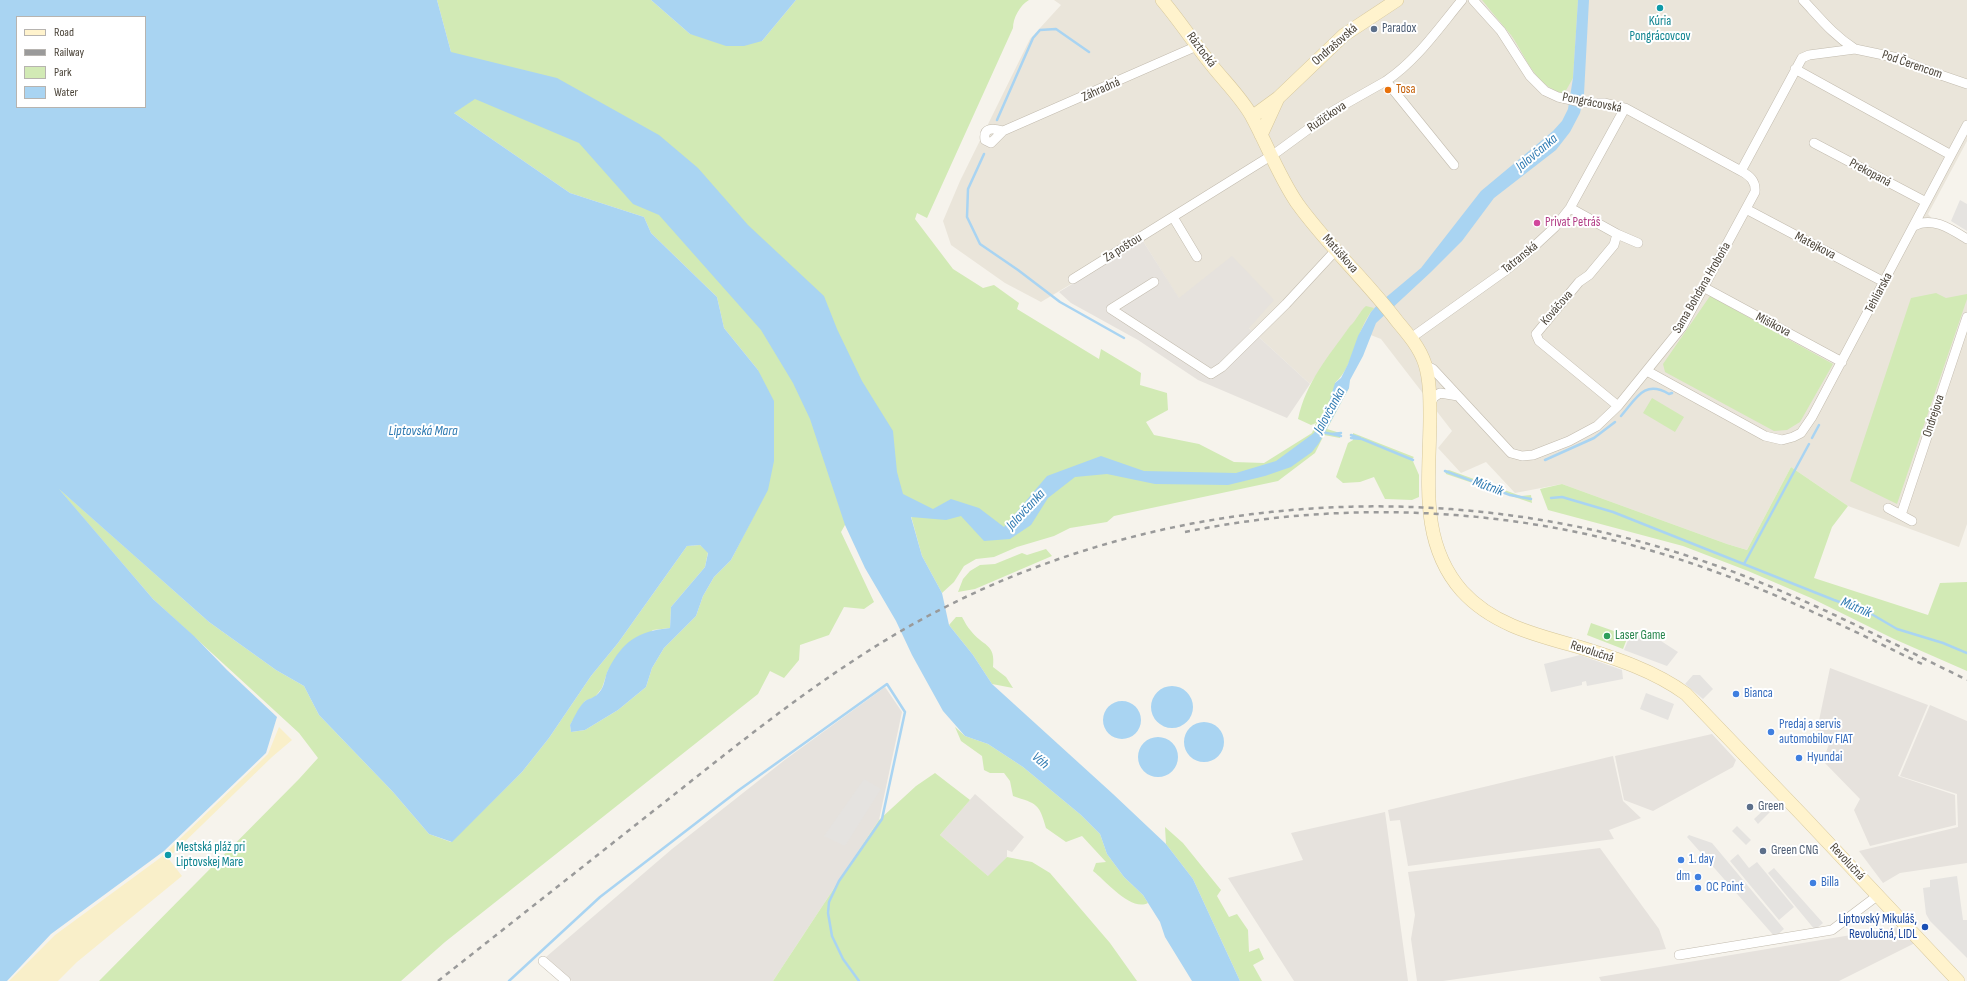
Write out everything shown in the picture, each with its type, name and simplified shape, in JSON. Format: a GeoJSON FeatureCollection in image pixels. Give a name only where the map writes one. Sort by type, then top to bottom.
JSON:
{"type":"FeatureCollection","features":[{"type":"Feature","properties":{"kind":"main road","name":"Ráztocká"},"geometry":{"type":"LineString","coordinates":[[1162,0],[1240,99]]}},
{"type":"Feature","properties":{"kind":"main road","name":"Ondrašovská"},"geometry":{"type":"LineString","coordinates":[[1252,117],[1275,100],[1344,35],[1397,0]]}},
{"type":"Feature","properties":{"kind":"main road"},"geometry":{"type":"LineString","coordinates":[[1240,99],[1275,100]]}},
{"type":"Feature","properties":{"kind":"main road","name":"Matúškova"},"geometry":{"type":"LineString","coordinates":[[1240,99],[1252,117],[1270,156],[1296,201],[1336,250],[1392,314],[1419,350],[1426,364]]}},
{"type":"Feature","properties":{"kind":"main road","name":"Ondrašovská"},"geometry":{"type":"LineString","coordinates":[[1261,135],[1275,100]]}},
{"type":"Feature","properties":{"kind":"main road","name":"Revolučná"},"geometry":{"type":"LineString","coordinates":[[1426,364],[1430,406],[1430,520],[1432,536],[1447,572],[1464,592],[1473,602],[1504,623],[1524,631],[1622,662],[1662,679],[1680,690],[1720,728],[1958,981]]}},
{"type":"Feature","properties":{"kind":"street","name":"Ružičkova"},"geometry":{"type":"LineString","coordinates":[[1270,156],[1333,111],[1386,81],[1402,69],[1414,58],[1462,0]]}},
{"type":"Feature","properties":{"kind":"street","name":"Pongrácovská"},"geometry":{"type":"LineString","coordinates":[[1473,0],[1501,31],[1538,85],[1550,94],[1585,103],[1605,103],[1624,108],[1741,171]]}},
{"type":"Feature","properties":{"kind":"street","name":"Pod Čerencom"},"geometry":{"type":"LineString","coordinates":[[1803,0],[1824,24],[1843,41],[1855,49]]}},
{"type":"Feature","properties":{"kind":"street","name":"Záhradná"},"geometry":{"type":"LineString","coordinates":[[1003,131],[1197,46]]}},
{"type":"Feature","properties":{"kind":"street","name":"Pod Čerencom"},"geometry":{"type":"LineString","coordinates":[[1795,69],[1802,58],[1809,54],[1855,49],[1898,58],[1926,70],[1967,84]]}},
{"type":"Feature","properties":{"kind":"street"},"geometry":{"type":"LineString","coordinates":[[1741,171],[1795,69],[1951,155]]}},
{"type":"Feature","properties":{"kind":"street"},"geometry":{"type":"LineString","coordinates":[[1386,81],[1454,165]]}},
{"type":"Feature","properties":{"kind":"street","name":"Tatranská"},"geometry":{"type":"LineString","coordinates":[[1410,338],[1539,243],[1570,208],[1624,108]]}},
{"type":"Feature","properties":{"kind":"street","name":"Tehliarska"},"geometry":{"type":"LineString","coordinates":[[1647,371],[1765,436],[1782,440],[1801,433],[1812,417],[1842,362],[1967,125]]}},
{"type":"Feature","properties":{"kind":"street","name":"Prekopaná"},"geometry":{"type":"LineString","coordinates":[[1814,143],[1926,202]]}},
{"type":"Feature","properties":{"kind":"street","name":"Za poštou"},"geometry":{"type":"LineString","coordinates":[[1073,279],[1270,156]]}},
{"type":"Feature","properties":{"kind":"street","name":"Sama Bohdana Hroboňa"},"geometry":{"type":"LineString","coordinates":[[1526,456],[1537,454],[1584,434],[1597,426],[1618,406],[1682,327],[1705,288],[1755,192],[1754,183],[1748,175],[1741,171]]}},
{"type":"Feature","properties":{"kind":"street"},"geometry":{"type":"LineString","coordinates":[[1570,208],[1617,234],[1638,243]]}},
{"type":"Feature","properties":{"kind":"street","name":"Matejkova"},"geometry":{"type":"LineString","coordinates":[[1746,209],[1884,282]]}},
{"type":"Feature","properties":{"kind":"street"},"geometry":{"type":"LineString","coordinates":[[1173,217],[1197,257]]}},
{"type":"Feature","properties":{"kind":"street"},"geometry":{"type":"LineString","coordinates":[[1914,226],[1924,221],[1937,224],[1967,239]]}},
{"type":"Feature","properties":{"kind":"street","name":"Kováčova"},"geometry":{"type":"LineString","coordinates":[[1617,234],[1614,245],[1589,275],[1579,282],[1536,334],[1539,341],[1618,406]]}},
{"type":"Feature","properties":{"kind":"street"},"geometry":{"type":"LineString","coordinates":[[1154,282],[1111,309],[1211,374],[1222,367],[1286,304],[1336,250]]}},
{"type":"Feature","properties":{"kind":"street","name":"Mišíkova"},"geometry":{"type":"LineString","coordinates":[[1705,288],[1842,362]]}},
{"type":"Feature","properties":{"kind":"street","name":"Ondrejova"},"geometry":{"type":"LineString","coordinates":[[1901,515],[1967,317]]}},
{"type":"Feature","properties":{"kind":"street","name":"Matúškova"},"geometry":{"type":"LineString","coordinates":[[1426,364],[1433,369],[1507,451],[1516,455],[1526,456]]}},
{"type":"Feature","properties":{"kind":"street"},"geometry":{"type":"LineString","coordinates":[[1430,406],[1434,397],[1440,393],[1458,396]]}},
{"type":"Feature","properties":{"kind":"street"},"geometry":{"type":"LineString","coordinates":[[1888,508],[1912,521]]}},
{"type":"Feature","properties":{"kind":"street"},"geometry":{"type":"LineString","coordinates":[[1679,955],[1832,930],[1877,896]]}},
{"type":"Feature","properties":{"kind":"street"},"geometry":{"type":"LineString","coordinates":[[543,961],[566,981]]}},
{"type":"Feature","properties":{"kind":"shaded area"},"geometry":{"type":"Polygon","coordinates":[[[1054,0],[1967,0],[1967,141],[1928,214],[1942,230],[1967,243],[1967,524],[1959,547],[1848,506],[1791,467],[1747,550],[1562,484],[1515,493],[1486,462],[1461,473],[1438,448],[1452,431],[1381,339],[1350,327],[1310,384],[1249,328],[1179,299],[1143,241],[1041,302],[1005,283],[951,245],[943,221],[960,181],[1030,39],[1061,5],[1054,0]]]}},
{"type":"Feature","properties":{"kind":"shaded area"},"geometry":{"type":"Polygon","coordinates":[[[1960,200],[1967,204],[1967,231],[1951,221],[1960,200]]]}},
{"type":"Feature","properties":{"kind":"shaded area"},"geometry":{"type":"Polygon","coordinates":[[[1143,241],[1179,298],[1232,256],[1274,300],[1249,328],[1310,384],[1287,418],[1198,380],[1138,340],[1071,303],[1059,292],[1143,241]]]}},
{"type":"Feature","properties":{"kind":"shaded area"},"geometry":{"type":"Polygon","coordinates":[[[1632,631],[1661,641],[1678,652],[1667,666],[1624,650],[1632,631]]]}},
{"type":"Feature","properties":{"kind":"shaded area"},"geometry":{"type":"Polygon","coordinates":[[[1580,655],[1622,670],[1623,679],[1587,686],[1586,681],[1582,682],[1582,685],[1551,692],[1544,664],[1580,655]]]}},
{"type":"Feature","properties":{"kind":"shaded area"},"geometry":{"type":"Polygon","coordinates":[[[1830,668],[1928,705],[1898,776],[1955,795],[1956,825],[1870,846],[1854,810],[1860,799],[1823,761],[1829,744],[1817,730],[1830,668]]]}},
{"type":"Feature","properties":{"kind":"shaded area"},"geometry":{"type":"Polygon","coordinates":[[[1693,675],[1700,675],[1713,689],[1703,699],[1685,684],[1693,675]]]}},
{"type":"Feature","properties":{"kind":"shaded area"},"geometry":{"type":"Polygon","coordinates":[[[885,687],[902,712],[879,820],[773,981],[572,981],[546,957],[672,849],[786,759],[885,687]]]}},
{"type":"Feature","properties":{"kind":"shaded area"},"geometry":{"type":"Polygon","coordinates":[[[1646,693],[1674,704],[1668,720],[1640,709],[1646,693]]]}},
{"type":"Feature","properties":{"kind":"shaded area"},"geometry":{"type":"Polygon","coordinates":[[[1930,705],[1967,721],[1967,863],[1900,873],[1883,883],[1859,851],[1958,827],[1957,794],[1900,776],[1930,705]]]}},
{"type":"Feature","properties":{"kind":"shaded area"},"geometry":{"type":"Polygon","coordinates":[[[1712,734],[1736,760],[1733,767],[1653,811],[1624,800],[1615,756],[1712,734]]]}},
{"type":"Feature","properties":{"kind":"shaded area"},"geometry":{"type":"Polygon","coordinates":[[[1613,756],[1623,801],[1641,818],[1609,830],[1614,839],[1408,866],[1400,820],[1390,821],[1388,810],[1613,756]]]}},
{"type":"Feature","properties":{"kind":"shaded area"},"geometry":{"type":"Polygon","coordinates":[[[864,779],[881,789],[845,846],[824,836],[864,779]]]}},
{"type":"Feature","properties":{"kind":"shaded area"},"geometry":{"type":"Polygon","coordinates":[[[975,794],[1024,837],[1012,852],[1007,850],[1007,857],[989,877],[940,835],[975,794]]]}},
{"type":"Feature","properties":{"kind":"shaded area"},"geometry":{"type":"Polygon","coordinates":[[[1770,804],[1774,808],[1758,824],[1754,819],[1770,804]]]}},
{"type":"Feature","properties":{"kind":"shaded area"},"geometry":{"type":"Polygon","coordinates":[[[1385,812],[1408,981],[1294,981],[1228,878],[1303,860],[1291,833],[1385,812]]]}},
{"type":"Feature","properties":{"kind":"shaded area"},"geometry":{"type":"Polygon","coordinates":[[[1737,826],[1751,840],[1746,845],[1732,831],[1737,826]]]}},
{"type":"Feature","properties":{"kind":"shaded area"},"geometry":{"type":"Polygon","coordinates":[[[1689,835],[1712,843],[1784,929],[1775,937],[1687,837],[1689,835]]]}},
{"type":"Feature","properties":{"kind":"shaded area"},"geometry":{"type":"Polygon","coordinates":[[[1600,848],[1659,929],[1666,949],[1443,981],[1417,981],[1411,939],[1415,915],[1408,872],[1600,848]]]}},
{"type":"Feature","properties":{"kind":"shaded area"},"geometry":{"type":"Polygon","coordinates":[[[1738,854],[1749,868],[1757,862],[1794,907],[1779,920],[1730,861],[1738,854]]]}},
{"type":"Feature","properties":{"kind":"shaded area"},"geometry":{"type":"Polygon","coordinates":[[[1774,868],[1823,923],[1815,930],[1768,873],[1774,868]]]}},
{"type":"Feature","properties":{"kind":"shaded area"},"geometry":{"type":"Polygon","coordinates":[[[1957,876],[1963,920],[1967,920],[1967,958],[1930,921],[1926,914],[1923,888],[1930,887],[1930,880],[1957,876]]]}},
{"type":"Feature","properties":{"kind":"shaded area"},"geometry":{"type":"Polygon","coordinates":[[[1899,927],[1915,943],[1839,981],[1601,981],[1599,977],[1899,927]]]}},
{"type":"Feature","properties":{"kind":"green space"},"geometry":{"type":"Polygon","coordinates":[[[437,0],[651,0],[690,34],[762,41],[796,0],[1029,0],[1020,8],[1016,16],[1013,28],[927,218],[917,213],[915,219],[953,269],[983,288],[994,285],[1019,303],[1017,309],[1099,359],[1101,349],[1141,373],[1140,385],[1167,393],[1168,410],[1146,422],[1154,435],[1199,444],[1234,462],[1264,463],[1312,433],[1316,423],[1311,425],[1298,419],[1306,393],[1326,359],[1364,308],[1366,306],[1374,308],[1363,326],[1352,357],[1342,375],[1335,383],[1349,388],[1327,429],[1340,433],[1340,438],[1324,435],[1315,453],[1278,481],[1114,516],[1107,522],[1070,528],[1054,536],[1017,547],[994,557],[976,559],[964,566],[954,582],[942,593],[922,556],[911,516],[881,523],[845,525],[841,532],[874,602],[864,609],[844,607],[829,635],[800,645],[799,660],[784,678],[770,671],[758,694],[445,942],[401,981],[99,981],[318,758],[299,733],[153,599],[56,486],[209,622],[276,670],[304,686],[319,715],[393,792],[429,834],[451,842],[522,772],[549,738],[591,676],[618,643],[687,546],[700,545],[708,552],[705,567],[671,607],[670,628],[653,630],[608,670],[602,688],[595,697],[585,701],[570,725],[571,732],[585,730],[618,710],[646,687],[652,668],[664,648],[696,616],[703,596],[714,577],[731,560],[767,490],[758,370],[724,328],[717,297],[651,233],[644,217],[570,193],[454,113],[451,52],[437,0]]]}},
{"type":"Feature","properties":{"kind":"green space"},"geometry":{"type":"Polygon","coordinates":[[[1482,0],[1578,0],[1573,78],[1564,94],[1554,90],[1538,77],[1532,70],[1511,35],[1482,0]]]}},
{"type":"Feature","properties":{"kind":"green space"},"geometry":{"type":"Polygon","coordinates":[[[1936,293],[1946,298],[1967,294],[1967,299],[1897,504],[1850,481],[1911,298],[1936,293]]]}},
{"type":"Feature","properties":{"kind":"green space"},"geometry":{"type":"Polygon","coordinates":[[[1710,296],[1833,364],[1800,422],[1787,430],[1774,431],[1665,372],[1663,364],[1710,296]]]}},
{"type":"Feature","properties":{"kind":"green space"},"geometry":{"type":"Polygon","coordinates":[[[1652,398],[1684,417],[1675,432],[1643,413],[1652,398]]]}},
{"type":"Feature","properties":{"kind":"green space"},"geometry":{"type":"Polygon","coordinates":[[[1353,433],[1414,457],[1412,459],[1419,475],[1419,497],[1412,500],[1385,499],[1374,477],[1360,482],[1343,483],[1336,477],[1348,443],[1353,440],[1353,433]]]}},
{"type":"Feature","properties":{"kind":"green space"},"geometry":{"type":"Polygon","coordinates":[[[1791,467],[1848,506],[1832,527],[1814,578],[1928,615],[1940,583],[1967,582],[1967,671],[1894,639],[1811,598],[1748,571],[1683,546],[1548,510],[1540,489],[1562,484],[1747,550],[1791,467]]]}},
{"type":"Feature","properties":{"kind":"green space"},"geometry":{"type":"Polygon","coordinates":[[[1449,470],[1521,496],[1531,495],[1532,503],[1446,474],[1445,471],[1449,470]]]}},
{"type":"Feature","properties":{"kind":"green space"},"geometry":{"type":"Polygon","coordinates":[[[1046,549],[1052,556],[975,589],[958,592],[963,579],[970,571],[980,565],[995,564],[1022,553],[1027,555],[1046,549]]]}},
{"type":"Feature","properties":{"kind":"green space"},"geometry":{"type":"Polygon","coordinates":[[[956,617],[962,617],[968,628],[975,636],[990,649],[993,659],[993,667],[1006,677],[1013,688],[992,684],[973,655],[949,625],[956,617]]]}},
{"type":"Feature","properties":{"kind":"green space","name":"Laser Game"},"geometry":{"type":"Polygon","coordinates":[[[1591,623],[1628,636],[1623,649],[1587,635],[1591,623]]]}},
{"type":"Feature","properties":{"kind":"green space"},"geometry":{"type":"Polygon","coordinates":[[[955,727],[965,736],[988,744],[1023,767],[1081,815],[1100,834],[1107,854],[1124,877],[1143,895],[1148,903],[1141,905],[1127,899],[1119,894],[1093,871],[1096,863],[1106,862],[1082,836],[1066,842],[1046,828],[1039,809],[1032,803],[1013,796],[1010,781],[1004,773],[990,773],[984,770],[982,756],[961,741],[955,727]]]}},
{"type":"Feature","properties":{"kind":"green space"},"geometry":{"type":"Polygon","coordinates":[[[935,773],[970,800],[940,835],[988,876],[1007,857],[1032,862],[1050,873],[1110,943],[1137,981],[773,981],[879,820],[916,786],[935,773]]]}},
{"type":"Feature","properties":{"kind":"green space"},"geometry":{"type":"Polygon","coordinates":[[[1165,827],[1183,843],[1221,890],[1217,896],[1229,917],[1237,914],[1248,930],[1249,952],[1259,948],[1264,959],[1253,965],[1262,981],[1240,981],[1193,879],[1166,844],[1165,827]]]}},
{"type":"Feature","properties":{"kind":"sand","name":"Mestská pláž pri Liptovskej Mare"},"geometry":{"type":"Polygon","coordinates":[[[279,727],[292,740],[272,757],[168,858],[182,876],[77,962],[58,981],[9,981],[55,935],[160,858],[268,754],[279,727]]]}},
{"type":"Feature","properties":{"kind":"water","name":"Liptovská Mara"},"geometry":{"type":"Polygon","coordinates":[[[0,0],[437,0],[451,52],[557,78],[659,135],[698,168],[748,225],[824,296],[837,329],[862,381],[893,431],[897,472],[903,494],[933,509],[951,499],[979,508],[1004,527],[1047,476],[1101,456],[1144,471],[1236,473],[1276,461],[1314,433],[1326,412],[1335,383],[1341,378],[1348,364],[1358,336],[1371,312],[1378,304],[1421,268],[1481,191],[1553,131],[1562,121],[1568,109],[1573,78],[1578,0],[1589,0],[1584,94],[1580,113],[1570,132],[1556,150],[1494,198],[1462,241],[1376,323],[1363,356],[1350,380],[1349,388],[1319,443],[1312,452],[1291,467],[1265,476],[1228,485],[1155,484],[1107,474],[1075,477],[1048,498],[1031,525],[1010,539],[984,541],[961,516],[946,520],[911,517],[922,556],[942,593],[949,625],[973,655],[992,684],[1166,844],[1193,879],[1240,981],[1192,981],[1165,937],[1160,922],[1143,895],[1124,877],[1107,854],[1100,834],[1081,815],[1023,767],[988,744],[965,736],[943,711],[912,655],[896,621],[865,568],[845,525],[810,419],[793,383],[761,330],[659,215],[633,204],[579,143],[475,99],[454,113],[570,193],[644,217],[651,233],[717,297],[724,328],[758,370],[774,401],[774,461],[768,490],[731,560],[714,577],[703,596],[696,616],[664,648],[652,668],[646,687],[618,710],[585,730],[571,732],[570,725],[578,710],[586,700],[594,697],[601,690],[608,670],[626,645],[640,635],[659,629],[670,628],[671,607],[705,567],[708,553],[700,545],[687,546],[618,643],[591,676],[549,738],[522,772],[452,842],[429,834],[393,792],[319,715],[304,686],[276,670],[209,622],[59,489],[153,599],[194,636],[227,670],[277,717],[266,753],[164,851],[51,934],[7,981],[0,981],[0,0]]]}},
{"type":"Feature","properties":{"kind":"water"},"geometry":{"type":"Polygon","coordinates":[[[651,0],[796,0],[762,41],[744,46],[726,46],[690,34],[651,0]]]}},
{"type":"Feature","properties":{"kind":"water"},"geometry":{"type":"Polygon","coordinates":[[[1172,686],[1187,692],[1193,707],[1187,722],[1172,728],[1157,722],[1151,707],[1157,692],[1172,686]]]}},
{"type":"Feature","properties":{"kind":"water"},"geometry":{"type":"Polygon","coordinates":[[[1118,701],[1126,701],[1136,706],[1140,713],[1140,727],[1136,734],[1126,739],[1118,739],[1108,734],[1106,731],[1103,724],[1103,716],[1108,706],[1111,704],[1118,701]]]}},
{"type":"Feature","properties":{"kind":"water"},"geometry":{"type":"Polygon","coordinates":[[[1208,722],[1215,725],[1221,731],[1224,742],[1223,750],[1215,759],[1208,762],[1200,762],[1193,759],[1185,750],[1184,738],[1187,731],[1196,723],[1208,722]]]}},
{"type":"Feature","properties":{"kind":"water"},"geometry":{"type":"Polygon","coordinates":[[[1162,737],[1169,740],[1175,746],[1178,757],[1177,765],[1169,774],[1162,777],[1154,777],[1147,774],[1139,765],[1138,753],[1141,746],[1150,738],[1162,737]]]}},
{"type":"Feature","properties":{"kind":"waterway"},"geometry":{"type":"LineString","coordinates":[[997,120],[1033,38],[1040,30],[1056,29],[1089,52]]}},
{"type":"Feature","properties":{"kind":"waterway"},"geometry":{"type":"LineString","coordinates":[[984,154],[968,189],[967,217],[980,244],[1018,270],[1060,302],[1124,338]]}},
{"type":"Feature","properties":{"kind":"waterway"},"geometry":{"type":"LineString","coordinates":[[1621,416],[1636,398],[1647,390],[1653,389],[1669,394],[1672,393]]}},
{"type":"Feature","properties":{"kind":"waterway"},"geometry":{"type":"LineString","coordinates":[[1545,460],[1594,438],[1615,422]]}},
{"type":"Feature","properties":{"kind":"waterway","name":"Mútnik"},"geometry":{"type":"LineString","coordinates":[[1812,438],[1819,425]]}},
{"type":"Feature","properties":{"kind":"waterway","name":"Mútnik"},"geometry":{"type":"LineString","coordinates":[[1322,432],[1341,436]]}},
{"type":"Feature","properties":{"kind":"waterway","name":"Mútnik"},"geometry":{"type":"LineString","coordinates":[[1332,434],[1341,433]]}},
{"type":"Feature","properties":{"kind":"waterway","name":"Mútnik"},"geometry":{"type":"LineString","coordinates":[[1351,435],[1360,438]]}},
{"type":"Feature","properties":{"kind":"waterway","name":"Mútnik"},"geometry":{"type":"LineString","coordinates":[[1351,438],[1362,439],[1413,460]]}},
{"type":"Feature","properties":{"kind":"waterway","name":"Mútnik"},"geometry":{"type":"LineString","coordinates":[[1744,564],[1809,444]]}},
{"type":"Feature","properties":{"kind":"waterway","name":"Mútnik"},"geometry":{"type":"LineString","coordinates":[[1445,471],[1510,495],[1531,499]]}},
{"type":"Feature","properties":{"kind":"waterway","name":"Mútnik"},"geometry":{"type":"LineString","coordinates":[[1551,498],[1562,497],[1613,512],[1834,600],[1868,612],[1897,629],[1943,643],[1967,653]]}},
{"type":"Feature","properties":{"kind":"waterway"},"geometry":{"type":"LineString","coordinates":[[509,981],[600,897],[739,790],[887,684],[905,712],[882,819],[839,881],[829,902],[828,913],[832,936],[843,959],[859,981]]}},
{"type":"Feature","properties":{"kind":"railway"},"geometry":{"type":"LineString","coordinates":[[438,981],[780,712],[840,670],[901,631],[993,585],[1089,549],[1188,524],[1290,510],[1392,506],[1494,513],[1595,530],[1694,558],[1764,584],[1867,630],[1967,680]]}},
{"type":"Feature","properties":{"kind":"railway"},"geometry":{"type":"LineString","coordinates":[[1185,532],[1252,521],[1319,514],[1386,512],[1453,515],[1520,522],[1586,534],[1652,551],[1716,572],[1796,604],[1924,665]]}},
{"type":"Feature","properties":{"kind":"place","name":"Kúria Pongrácovcov"},"geometry":{"type":"Point","coordinates":[1660,8]}},
{"type":"Feature","properties":{"kind":"place","name":"Paradox"},"geometry":{"type":"Point","coordinates":[1374,29]}},
{"type":"Feature","properties":{"kind":"place","name":"Tosa"},"geometry":{"type":"Point","coordinates":[1388,90]}},
{"type":"Feature","properties":{"kind":"place","name":"Privat Petráš"},"geometry":{"type":"Point","coordinates":[1537,223]}},
{"type":"Feature","properties":{"kind":"place","name":"Laser Game"},"geometry":{"type":"Point","coordinates":[1607,636]}},
{"type":"Feature","properties":{"kind":"place","name":"Bianca"},"geometry":{"type":"Point","coordinates":[1736,694]}},
{"type":"Feature","properties":{"kind":"place","name":"Predaj a servis automobilov FIAT"},"geometry":{"type":"Point","coordinates":[1771,732]}},
{"type":"Feature","properties":{"kind":"place","name":"Hyundai"},"geometry":{"type":"Point","coordinates":[1799,758]}},
{"type":"Feature","properties":{"kind":"place","name":"Green"},"geometry":{"type":"Point","coordinates":[1750,807]}},
{"type":"Feature","properties":{"kind":"place","name":"Green CNG"},"geometry":{"type":"Point","coordinates":[1763,851]}},
{"type":"Feature","properties":{"kind":"place","name":"Mestská pláž pri Liptovskej Mare"},"geometry":{"type":"Point","coordinates":[168,855]}},
{"type":"Feature","properties":{"kind":"place","name":"1. day"},"geometry":{"type":"Point","coordinates":[1681,860]}},
{"type":"Feature","properties":{"kind":"place","name":"dm"},"geometry":{"type":"Point","coordinates":[1698,877]}},
{"type":"Feature","properties":{"kind":"place","name":"Billa"},"geometry":{"type":"Point","coordinates":[1813,883]}},
{"type":"Feature","properties":{"kind":"place","name":"OC Point"},"geometry":{"type":"Point","coordinates":[1698,888]}},
{"type":"Feature","properties":{"kind":"place","name":"Liptovský Mikuláš, Revolučná, LIDL"},"geometry":{"type":"Point","coordinates":[1925,927]}},
{"type":"Feature","properties":{"kind":"water label","name":"Jalovčanka"},"geometry":{"type":"Point","coordinates":[1537,153]}},
{"type":"Feature","properties":{"kind":"water label","name":"Jalovčanka"},"geometry":{"type":"Point","coordinates":[1330,411]}},
{"type":"Feature","properties":{"kind":"water label","name":"Jalovčanka"},"geometry":{"type":"Point","coordinates":[1026,510]}},
{"type":"Feature","properties":{"kind":"water label","name":"Váh"},"geometry":{"type":"Point","coordinates":[1040,761]}}]}
